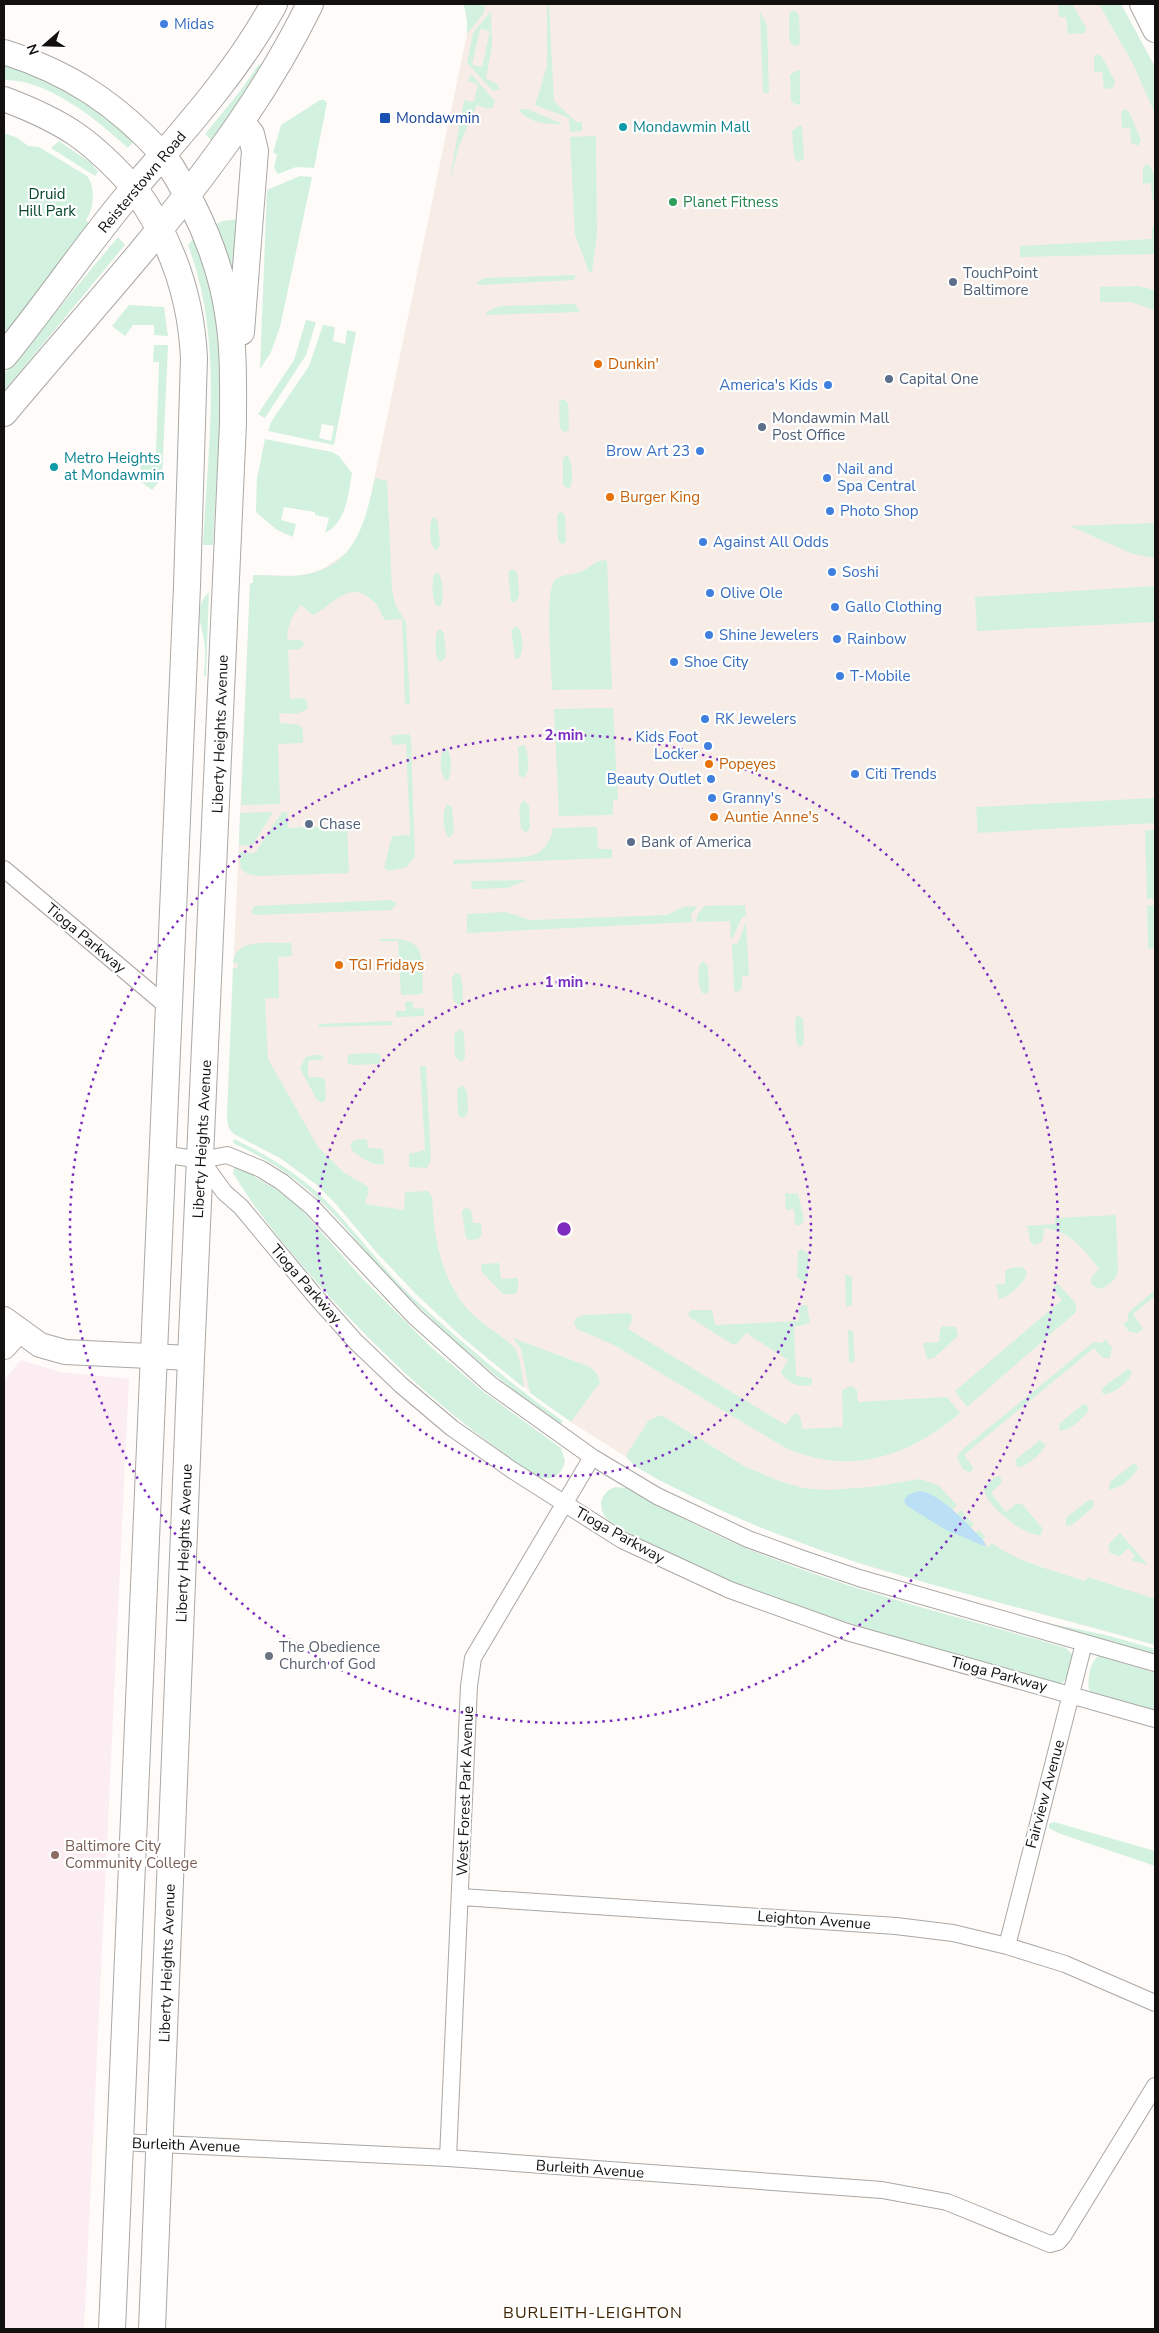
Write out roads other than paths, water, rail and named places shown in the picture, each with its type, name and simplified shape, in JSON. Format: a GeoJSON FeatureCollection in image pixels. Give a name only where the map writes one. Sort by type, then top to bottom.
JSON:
{"type":"FeatureCollection","features":[{"type":"Feature","properties":{"kind":"main road","name":"Reisterstown Road"},"geometry":{"type":"LineString","coordinates":[[4,356],[47,304],[134,188],[164,156],[240,60],[274,4]]}},
{"type":"Feature","properties":{"kind":"main road"},"geometry":{"type":"LineString","coordinates":[[4,413],[187,194],[241,122],[268,82],[310,4]]}},
{"type":"Feature","properties":{"kind":"main road"},"geometry":{"type":"LineString","coordinates":[[233,423],[255,151],[251,134],[241,122]]}},
{"type":"Feature","properties":{"kind":"main road","name":"Liberty Heights Avenue"},"geometry":{"type":"LineString","coordinates":[[152,2329],[191,1358],[233,423],[232,354],[224,293],[212,251],[187,194],[164,156]]}},
{"type":"Feature","properties":{"kind":"main road"},"geometry":{"type":"LineString","coordinates":[[112,2329],[187,586],[194,358],[188,304],[173,255],[160,227],[134,188]]}},
{"type":"Feature","properties":{"kind":"street"},"geometry":{"type":"LineString","coordinates":[[1142,4],[1155,30]]}},
{"type":"Feature","properties":{"kind":"street","name":"Liberty Heights Avenue"},"geometry":{"type":"LineString","coordinates":[[4,52],[55,71],[82,84],[125,116],[164,156]]}},
{"type":"Feature","properties":{"kind":"street"},"geometry":{"type":"LineString","coordinates":[[4,99],[55,120],[76,132],[113,165],[134,188]]}},
{"type":"Feature","properties":{"kind":"street","name":"Tioga Parkway"},"geometry":{"type":"LineString","coordinates":[[4,869],[168,1007]]}},
{"type":"Feature","properties":{"kind":"street"},"geometry":{"type":"LineString","coordinates":[[162,1154],[201,1160],[228,1155],[261,1169],[282,1182],[311,1206],[389,1292],[451,1351],[497,1390],[592,1457],[657,1496],[748,1539],[859,1578],[1155,1663]]}},
{"type":"Feature","properties":{"kind":"street","name":"Tioga Parkway"},"geometry":{"type":"LineString","coordinates":[[201,1160],[224,1192],[241,1207],[315,1296],[355,1341],[401,1385],[452,1428],[622,1540],[730,1590],[847,1632],[1155,1719]]}},
{"type":"Feature","properties":{"kind":"street"},"geometry":{"type":"LineString","coordinates":[[8,1332],[40,1345],[65,1352],[191,1358]]}},
{"type":"Feature","properties":{"kind":"street","name":"West Forest Park Avenue"},"geometry":{"type":"LineString","coordinates":[[448,2158],[469,1686],[473,1658],[592,1457]]}},
{"type":"Feature","properties":{"kind":"street","name":"Fairview Avenue"},"geometry":{"type":"LineString","coordinates":[[1007,1946],[1084,1643]]}},
{"type":"Feature","properties":{"kind":"street","name":"Leighton Avenue"},"geometry":{"type":"LineString","coordinates":[[461,1897],[896,1926],[953,1933],[1007,1946],[1065,1964],[1155,2003]]}},
{"type":"Feature","properties":{"kind":"street","name":"Burleith Avenue"},"geometry":{"type":"LineString","coordinates":[[120,2142],[448,2158],[882,2190],[947,2202],[1050,2244],[1058,2242],[1063,2236],[1155,2086]]}},
{"type":"Feature","properties":{"kind":"water"},"geometry":{"type":"Polygon","coordinates":[[[920,1491],[928,1493],[945,1503],[983,1540],[987,1547],[946,1530],[907,1506],[904,1501],[907,1495],[920,1491]]]}},
{"type":"Feature","properties":{"kind":"place","name":"Midas"},"geometry":{"type":"Point","coordinates":[164,24]}},
{"type":"Feature","properties":{"kind":"place","name":"Mondawmin"},"geometry":{"type":"Point","coordinates":[385,118]}},
{"type":"Feature","properties":{"kind":"place","name":"Mondawmin Mall"},"geometry":{"type":"Point","coordinates":[623,127]}},
{"type":"Feature","properties":{"kind":"place","name":"Planet Fitness"},"geometry":{"type":"Point","coordinates":[673,202]}},
{"type":"Feature","properties":{"kind":"place","name":"TouchPoint Baltimore"},"geometry":{"type":"Point","coordinates":[953,282]}},
{"type":"Feature","properties":{"kind":"place","name":"Dunkin'"},"geometry":{"type":"Point","coordinates":[598,364]}},
{"type":"Feature","properties":{"kind":"place","name":"Capital One"},"geometry":{"type":"Point","coordinates":[889,379]}},
{"type":"Feature","properties":{"kind":"place","name":"America's Kids"},"geometry":{"type":"Point","coordinates":[828,385]}},
{"type":"Feature","properties":{"kind":"place","name":"Mondawmin Mall Post Office"},"geometry":{"type":"Point","coordinates":[762,427]}},
{"type":"Feature","properties":{"kind":"place","name":"Brow Art 23"},"geometry":{"type":"Point","coordinates":[700,451]}},
{"type":"Feature","properties":{"kind":"place","name":"Metro Heights at Mondawmin"},"geometry":{"type":"Point","coordinates":[54,467]}},
{"type":"Feature","properties":{"kind":"place","name":"Nail and Spa Central"},"geometry":{"type":"Point","coordinates":[827,478]}},
{"type":"Feature","properties":{"kind":"place","name":"Burger King"},"geometry":{"type":"Point","coordinates":[610,497]}},
{"type":"Feature","properties":{"kind":"place","name":"Photo Shop"},"geometry":{"type":"Point","coordinates":[830,511]}},
{"type":"Feature","properties":{"kind":"place","name":"Against All Odds"},"geometry":{"type":"Point","coordinates":[703,542]}},
{"type":"Feature","properties":{"kind":"place","name":"Soshi"},"geometry":{"type":"Point","coordinates":[832,572]}},
{"type":"Feature","properties":{"kind":"place","name":"Olive Ole"},"geometry":{"type":"Point","coordinates":[710,593]}},
{"type":"Feature","properties":{"kind":"place","name":"Gallo Clothing"},"geometry":{"type":"Point","coordinates":[835,607]}},
{"type":"Feature","properties":{"kind":"place","name":"Shine Jewelers"},"geometry":{"type":"Point","coordinates":[709,635]}},
{"type":"Feature","properties":{"kind":"place","name":"Rainbow"},"geometry":{"type":"Point","coordinates":[837,639]}},
{"type":"Feature","properties":{"kind":"place","name":"Shoe City"},"geometry":{"type":"Point","coordinates":[674,662]}},
{"type":"Feature","properties":{"kind":"place","name":"T-Mobile"},"geometry":{"type":"Point","coordinates":[840,676]}},
{"type":"Feature","properties":{"kind":"place","name":"RK Jewelers"},"geometry":{"type":"Point","coordinates":[705,719]}},
{"type":"Feature","properties":{"kind":"place","name":"Kids Foot Locker"},"geometry":{"type":"Point","coordinates":[708,746]}},
{"type":"Feature","properties":{"kind":"place","name":"Popeyes"},"geometry":{"type":"Point","coordinates":[709,764]}},
{"type":"Feature","properties":{"kind":"place","name":"Citi Trends"},"geometry":{"type":"Point","coordinates":[855,774]}},
{"type":"Feature","properties":{"kind":"place","name":"Beauty Outlet"},"geometry":{"type":"Point","coordinates":[711,779]}},
{"type":"Feature","properties":{"kind":"place","name":"Granny's"},"geometry":{"type":"Point","coordinates":[712,798]}},
{"type":"Feature","properties":{"kind":"place","name":"Auntie Anne's"},"geometry":{"type":"Point","coordinates":[714,817]}},
{"type":"Feature","properties":{"kind":"place","name":"Chase"},"geometry":{"type":"Point","coordinates":[309,824]}},
{"type":"Feature","properties":{"kind":"place","name":"Bank of America"},"geometry":{"type":"Point","coordinates":[631,842]}},
{"type":"Feature","properties":{"kind":"place","name":"TGI Fridays"},"geometry":{"type":"Point","coordinates":[339,965]}},
{"type":"Feature","properties":{"kind":"place","name":"The Obedience Church of God"},"geometry":{"type":"Point","coordinates":[269,1656]}},
{"type":"Feature","properties":{"kind":"place","name":"Baltimore City Community College"},"geometry":{"type":"Point","coordinates":[55,1855]}},
{"type":"Feature","properties":{"kind":"district","name":"BURLEITH-LEIGHTON"},"geometry":{"type":"Point","coordinates":[593,2312]}},
{"type":"Feature","properties":{"kind":"park label","name":"Druid Hill Park"},"geometry":{"type":"Point","coordinates":[47,202]}}]}
